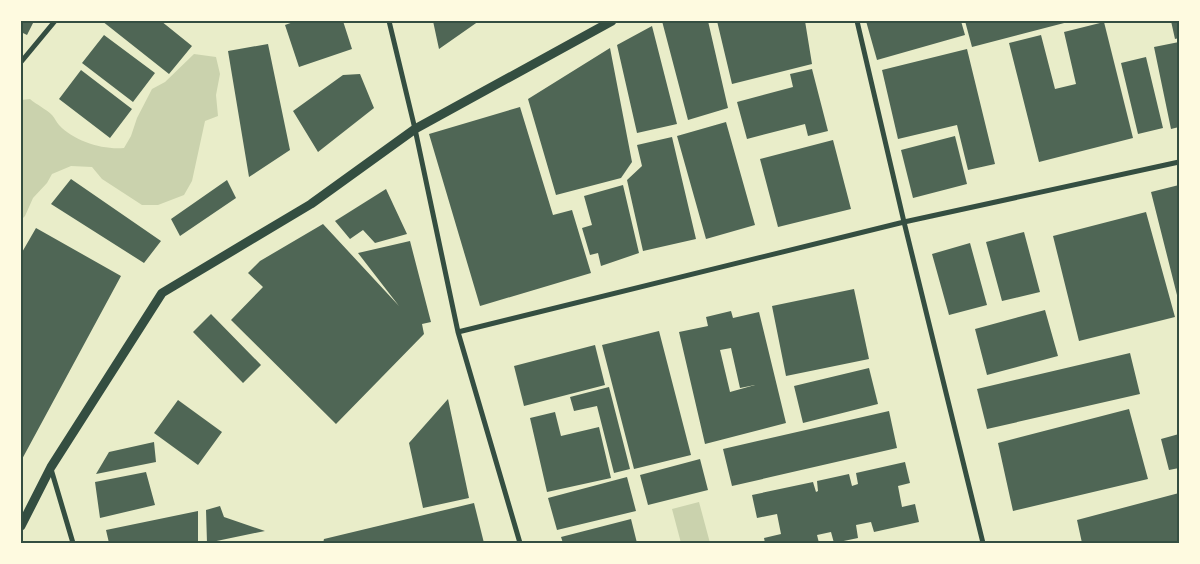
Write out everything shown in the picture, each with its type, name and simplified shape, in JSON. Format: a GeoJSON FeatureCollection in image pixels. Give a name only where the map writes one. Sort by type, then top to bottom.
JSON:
{"type":"FeatureCollection","features":[{"type":"Feature","properties":{"kind":"street"},"geometry":{"type":"LineString","coordinates":[[21,62],[55,21]]}},
{"type":"Feature","properties":{"kind":"street"},"geometry":{"type":"LineString","coordinates":[[389,21],[415,129],[458,332],[520,543]]}},
{"type":"Feature","properties":{"kind":"street"},"geometry":{"type":"LineString","coordinates":[[21,526],[51,467],[162,293],[311,204],[415,129],[612,21]]}},
{"type":"Feature","properties":{"kind":"street"},"geometry":{"type":"LineString","coordinates":[[857,21],[983,543]]}},
{"type":"Feature","properties":{"kind":"street"},"geometry":{"type":"LineString","coordinates":[[458,332],[904,222],[1179,162]]}},
{"type":"Feature","properties":{"kind":"street"},"geometry":{"type":"LineString","coordinates":[[51,467],[73,543]]}},
{"type":"Feature","properties":{"kind":"green space"},"geometry":{"type":"Polygon","coordinates":[[[194,54],[216,57],[220,74],[216,95],[218,116],[205,121],[192,181],[184,195],[158,205],[142,205],[102,179],[92,167],[71,166],[52,174],[47,183],[33,198],[25,216],[21,220],[21,100],[30,99],[50,113],[65,131],[80,140],[107,148],[124,148],[152,89],[165,82],[194,54]]]}},
{"type":"Feature","properties":{"kind":"green space"},"geometry":{"type":"Polygon","coordinates":[[[699,502],[710,543],[681,543],[672,509],[699,502]]]}},
{"type":"Feature","properties":{"kind":"building"},"geometry":{"type":"Polygon","coordinates":[[[21,21],[34,21],[27,35],[21,32],[21,21]]]}},
{"type":"Feature","properties":{"kind":"building"},"geometry":{"type":"Polygon","coordinates":[[[102,21],[161,21],[192,46],[169,74],[102,21]]]}},
{"type":"Feature","properties":{"kind":"building"},"geometry":{"type":"Polygon","coordinates":[[[296,21],[343,21],[352,49],[299,67],[285,25],[296,21]]]}},
{"type":"Feature","properties":{"kind":"building"},"geometry":{"type":"Polygon","coordinates":[[[433,21],[479,21],[439,49],[433,21]]]}},
{"type":"Feature","properties":{"kind":"building"},"geometry":{"type":"Polygon","coordinates":[[[662,21],[708,21],[728,108],[688,120],[662,21]]]}},
{"type":"Feature","properties":{"kind":"building"},"geometry":{"type":"Polygon","coordinates":[[[717,21],[805,21],[812,64],[732,84],[717,21]]]}},
{"type":"Feature","properties":{"kind":"building"},"geometry":{"type":"Polygon","coordinates":[[[866,21],[961,21],[965,35],[877,60],[866,21]]]}},
{"type":"Feature","properties":{"kind":"building"},"geometry":{"type":"Polygon","coordinates":[[[965,21],[1068,21],[1068,22],[972,47],[965,21]]]}},
{"type":"Feature","properties":{"kind":"building"},"geometry":{"type":"Polygon","coordinates":[[[1171,21],[1179,21],[1179,38],[1175,39],[1171,21]]]}},
{"type":"Feature","properties":{"kind":"building"},"geometry":{"type":"Polygon","coordinates":[[[1104,22],[1133,138],[1039,162],[1009,43],[1041,35],[1055,89],[1076,84],[1064,32],[1104,22]]]}},
{"type":"Feature","properties":{"kind":"building"},"geometry":{"type":"Polygon","coordinates":[[[652,26],[677,124],[637,133],[617,45],[652,26]]]}},
{"type":"Feature","properties":{"kind":"building"},"geometry":{"type":"Polygon","coordinates":[[[104,35],[155,73],[133,102],[82,63],[104,35]]]}},
{"type":"Feature","properties":{"kind":"building"},"geometry":{"type":"Polygon","coordinates":[[[1179,42],[1179,127],[1171,129],[1154,47],[1179,42]]]}},
{"type":"Feature","properties":{"kind":"building"},"geometry":{"type":"Polygon","coordinates":[[[268,44],[290,150],[249,177],[228,51],[268,44]]]}},
{"type":"Feature","properties":{"kind":"building"},"geometry":{"type":"Polygon","coordinates":[[[610,48],[632,162],[621,178],[556,195],[528,99],[610,48]]]}},
{"type":"Feature","properties":{"kind":"building"},"geometry":{"type":"Polygon","coordinates":[[[967,49],[995,164],[968,170],[957,125],[898,139],[882,70],[967,49]]]}},
{"type":"Feature","properties":{"kind":"building"},"geometry":{"type":"Polygon","coordinates":[[[1146,57],[1163,128],[1138,134],[1121,63],[1146,57]]]}},
{"type":"Feature","properties":{"kind":"building"},"geometry":{"type":"Polygon","coordinates":[[[812,69],[828,131],[808,136],[805,124],[747,139],[737,102],[793,87],[790,74],[812,69]]]}},
{"type":"Feature","properties":{"kind":"building"},"geometry":{"type":"Polygon","coordinates":[[[81,70],[132,109],[110,138],[59,99],[81,70]]]}},
{"type":"Feature","properties":{"kind":"building"},"geometry":{"type":"Polygon","coordinates":[[[360,74],[374,108],[318,152],[293,111],[343,75],[360,74]]]}},
{"type":"Feature","properties":{"kind":"building"},"geometry":{"type":"Polygon","coordinates":[[[520,107],[553,215],[572,210],[591,273],[480,306],[429,134],[520,107]]]}},
{"type":"Feature","properties":{"kind":"building"},"geometry":{"type":"Polygon","coordinates":[[[726,122],[755,225],[706,239],[677,136],[726,122]]]}},
{"type":"Feature","properties":{"kind":"building"},"geometry":{"type":"Polygon","coordinates":[[[955,136],[967,184],[913,198],[901,150],[955,136]]]}},
{"type":"Feature","properties":{"kind":"building"},"geometry":{"type":"Polygon","coordinates":[[[672,137],[696,239],[643,251],[627,180],[642,166],[637,145],[672,137]]]}},
{"type":"Feature","properties":{"kind":"building"},"geometry":{"type":"Polygon","coordinates":[[[833,140],[851,209],[778,227],[760,159],[833,140]]]}},
{"type":"Feature","properties":{"kind":"building"},"geometry":{"type":"Polygon","coordinates":[[[71,179],[161,241],[144,263],[51,204],[71,179]]]}},
{"type":"Feature","properties":{"kind":"building"},"geometry":{"type":"Polygon","coordinates":[[[227,180],[236,198],[180,236],[171,219],[227,180]]]}},
{"type":"Feature","properties":{"kind":"building"},"geometry":{"type":"Polygon","coordinates":[[[623,185],[639,253],[601,266],[598,253],[590,255],[582,228],[592,225],[584,196],[623,185]]]}},
{"type":"Feature","properties":{"kind":"building"},"geometry":{"type":"Polygon","coordinates":[[[1179,185],[1179,299],[1178,299],[1151,192],[1179,185]]]}},
{"type":"Feature","properties":{"kind":"building"},"geometry":{"type":"Polygon","coordinates":[[[386,189],[407,234],[375,243],[363,230],[350,239],[335,221],[386,189]]]}},
{"type":"Feature","properties":{"kind":"building"},"geometry":{"type":"Polygon","coordinates":[[[1146,212],[1175,317],[1079,341],[1053,236],[1146,212]]]}},
{"type":"Feature","properties":{"kind":"building"},"geometry":{"type":"Polygon","coordinates":[[[323,224],[399,306],[358,253],[410,241],[431,322],[422,324],[424,334],[336,424],[231,320],[263,287],[248,273],[260,261],[323,224]]]}},
{"type":"Feature","properties":{"kind":"building"},"geometry":{"type":"Polygon","coordinates":[[[36,228],[121,276],[21,461],[21,254],[36,228]]]}},
{"type":"Feature","properties":{"kind":"building"},"geometry":{"type":"Polygon","coordinates":[[[1024,232],[1040,292],[1002,301],[986,242],[1024,232]]]}},
{"type":"Feature","properties":{"kind":"building"},"geometry":{"type":"Polygon","coordinates":[[[970,243],[987,305],[949,315],[932,254],[970,243]]]}},
{"type":"Feature","properties":{"kind":"building"},"geometry":{"type":"Polygon","coordinates":[[[854,289],[869,359],[786,376],[772,306],[854,289]]]}},
{"type":"Feature","properties":{"kind":"building"},"geometry":{"type":"Polygon","coordinates":[[[1045,310],[1058,356],[987,375],[975,329],[1045,310]]]}},
{"type":"Feature","properties":{"kind":"building"},"geometry":{"type":"Polygon","coordinates":[[[731,311],[733,318],[759,312],[786,423],[705,444],[679,332],[708,326],[706,317],[731,311]],[[731,348],[720,350],[730,392],[755,385],[740,388],[731,348]]]}},
{"type":"Feature","properties":{"kind":"building"},"geometry":{"type":"Polygon","coordinates":[[[211,314],[261,365],[243,383],[193,332],[211,314]]]}},
{"type":"Feature","properties":{"kind":"building"},"geometry":{"type":"Polygon","coordinates":[[[659,331],[691,455],[634,469],[602,345],[659,331]]]}},
{"type":"Feature","properties":{"kind":"building"},"geometry":{"type":"Polygon","coordinates":[[[595,345],[605,385],[524,406],[514,366],[595,345]]]}},
{"type":"Feature","properties":{"kind":"building"},"geometry":{"type":"Polygon","coordinates":[[[1130,353],[1140,394],[987,429],[977,389],[1130,353]]]}},
{"type":"Feature","properties":{"kind":"building"},"geometry":{"type":"Polygon","coordinates":[[[869,368],[878,404],[803,423],[794,386],[869,368]]]}},
{"type":"Feature","properties":{"kind":"building"},"geometry":{"type":"Polygon","coordinates":[[[609,387],[630,469],[614,473],[597,406],[574,411],[570,397],[609,387]]]}},
{"type":"Feature","properties":{"kind":"building"},"geometry":{"type":"Polygon","coordinates":[[[448,399],[469,498],[423,508],[409,443],[448,399]]]}},
{"type":"Feature","properties":{"kind":"building"},"geometry":{"type":"Polygon","coordinates":[[[178,400],[222,432],[198,465],[154,433],[178,400]]]}},
{"type":"Feature","properties":{"kind":"building"},"geometry":{"type":"Polygon","coordinates":[[[1129,409],[1148,479],[1013,511],[998,443],[1129,409]]]}},
{"type":"Feature","properties":{"kind":"building"},"geometry":{"type":"Polygon","coordinates":[[[889,411],[897,448],[732,486],[723,449],[889,411]]]}},
{"type":"Feature","properties":{"kind":"building"},"geometry":{"type":"Polygon","coordinates":[[[555,412],[561,436],[599,427],[611,478],[547,492],[530,418],[555,412]]]}},
{"type":"Feature","properties":{"kind":"building"},"geometry":{"type":"Polygon","coordinates":[[[1179,434],[1179,468],[1169,470],[1161,439],[1179,434]]]}},
{"type":"Feature","properties":{"kind":"building"},"geometry":{"type":"Polygon","coordinates":[[[154,442],[156,462],[96,474],[109,452],[154,442]]]}},
{"type":"Feature","properties":{"kind":"building"},"geometry":{"type":"Polygon","coordinates":[[[700,459],[708,490],[648,505],[640,475],[700,459]]]}},
{"type":"Feature","properties":{"kind":"building"},"geometry":{"type":"Polygon","coordinates":[[[905,462],[910,483],[898,486],[902,507],[915,504],[919,522],[874,532],[871,522],[856,525],[858,538],[834,543],[831,532],[817,535],[819,543],[765,543],[764,538],[781,534],[777,514],[757,518],[752,495],[813,482],[816,492],[818,491],[817,481],[849,474],[852,486],[858,484],[856,473],[905,462]]]}},
{"type":"Feature","properties":{"kind":"building"},"geometry":{"type":"Polygon","coordinates":[[[146,472],[155,505],[100,518],[95,482],[146,472]]]}},
{"type":"Feature","properties":{"kind":"building"},"geometry":{"type":"Polygon","coordinates":[[[627,477],[636,511],[557,530],[548,498],[627,477]]]}},
{"type":"Feature","properties":{"kind":"building"},"geometry":{"type":"Polygon","coordinates":[[[1179,493],[1179,543],[1082,543],[1077,520],[1179,493]]]}},
{"type":"Feature","properties":{"kind":"building"},"geometry":{"type":"Polygon","coordinates":[[[474,503],[484,543],[323,543],[324,539],[474,503]]]}},
{"type":"Feature","properties":{"kind":"building"},"geometry":{"type":"Polygon","coordinates":[[[220,506],[224,517],[265,531],[207,543],[206,510],[220,506]]]}},
{"type":"Feature","properties":{"kind":"building"},"geometry":{"type":"Polygon","coordinates":[[[198,511],[198,543],[109,543],[106,530],[198,511]]]}},
{"type":"Feature","properties":{"kind":"building"},"geometry":{"type":"Polygon","coordinates":[[[631,519],[637,543],[563,543],[561,537],[631,519]]]}}]}
